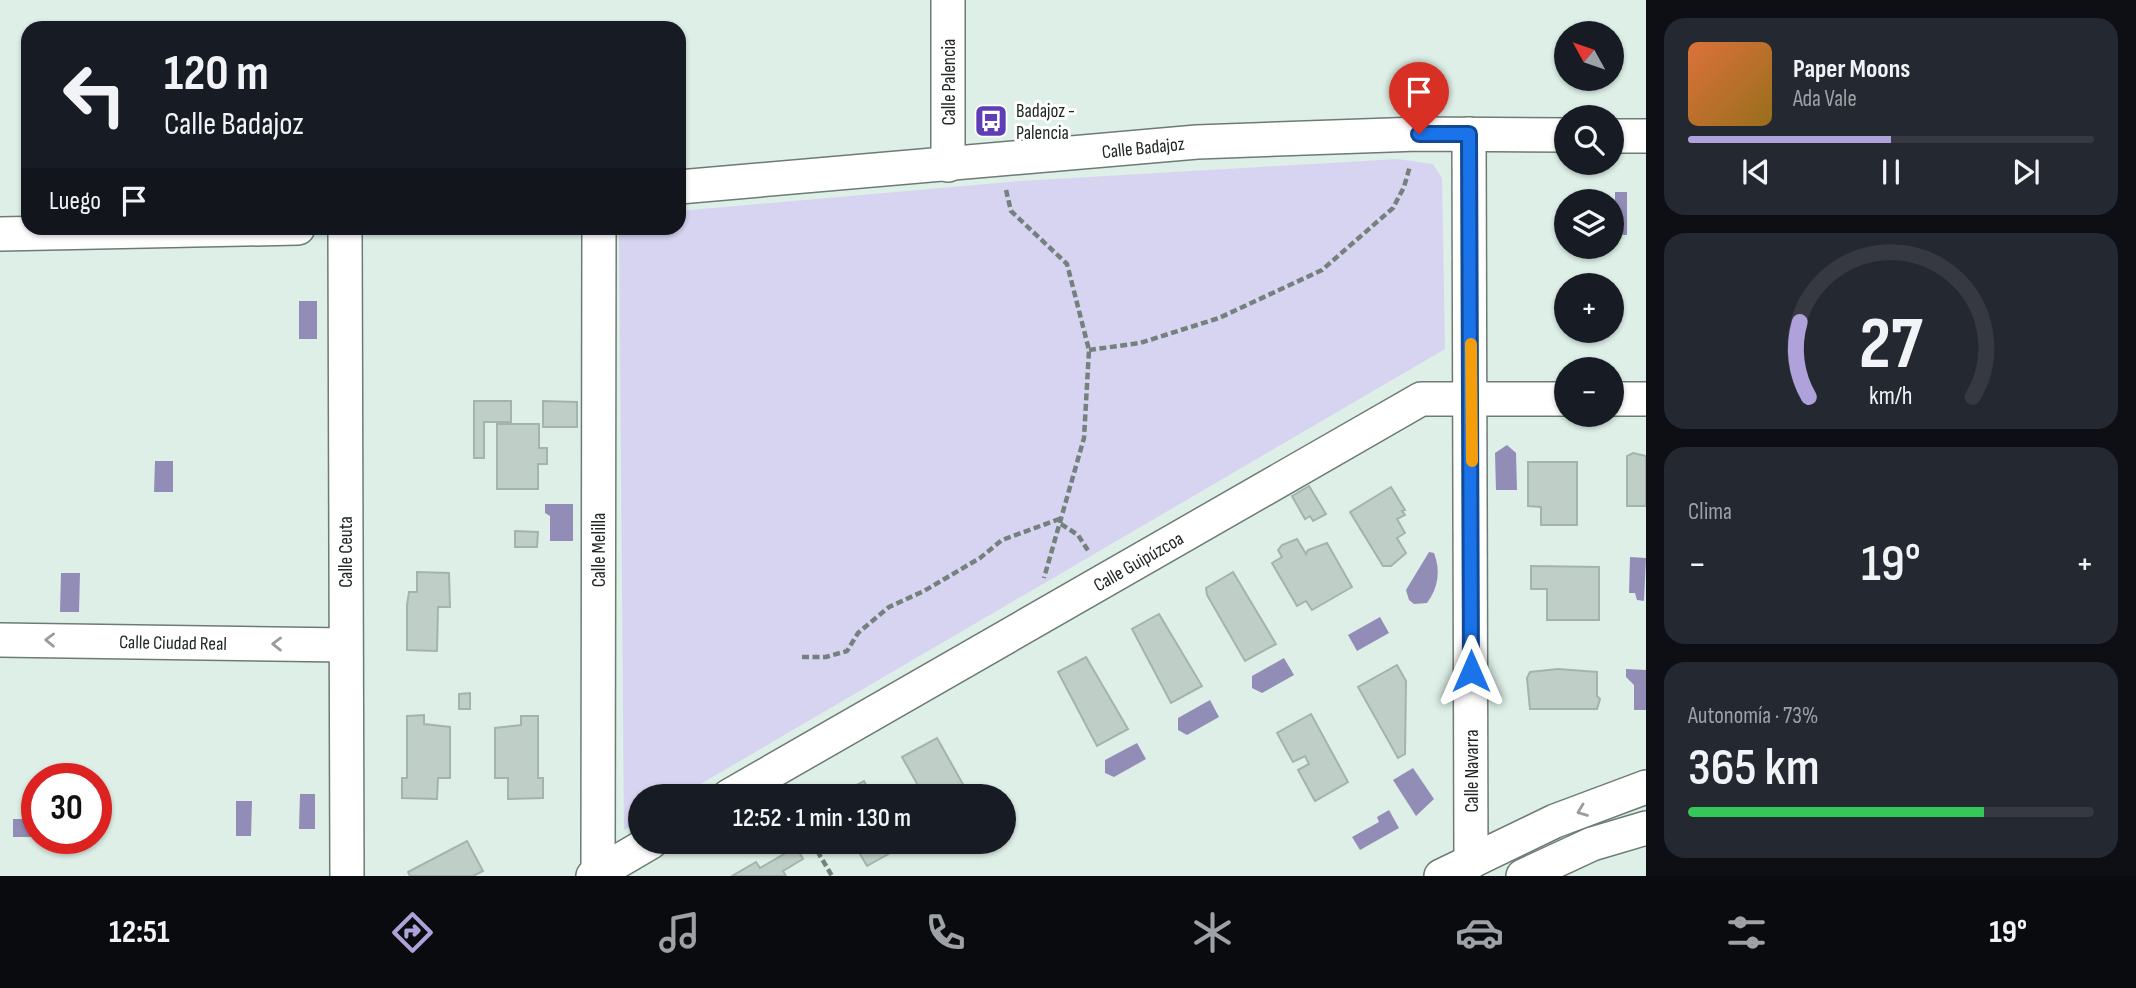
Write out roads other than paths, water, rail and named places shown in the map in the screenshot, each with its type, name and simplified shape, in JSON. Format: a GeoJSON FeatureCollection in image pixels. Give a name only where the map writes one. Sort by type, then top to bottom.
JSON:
{"type":"FeatureCollection","features":[{"type":"Feature","properties":{"kind":"street","name":"Calle Palencia"},"geometry":{"type":"LineString","coordinates":[[948,0],[948,165]]}},
{"type":"Feature","properties":{"kind":"street","name":"Calle Badajoz"},"geometry":{"type":"LineString","coordinates":[[686,186],[1197,142],[1419,134],[1554,135]]}},
{"type":"Feature","properties":{"kind":"street","name":"Calle Navarra"},"geometry":{"type":"LineString","coordinates":[[1469,134],[1472,399],[1471,862]]}},
{"type":"Feature","properties":{"kind":"street"},"geometry":{"type":"LineString","coordinates":[[1624,136],[1646,136]]}},
{"type":"Feature","properties":{"kind":"street"},"geometry":{"type":"LineString","coordinates":[[0,234],[21,234]]}},
{"type":"Feature","properties":{"kind":"street","name":"Calle Ceuta"},"geometry":{"type":"LineString","coordinates":[[345,235],[347,876]]}},
{"type":"Feature","properties":{"kind":"street","name":"Calle Melilla"},"geometry":{"type":"LineString","coordinates":[[595,875],[599,235]]}},
{"type":"Feature","properties":{"kind":"street","name":"Calle Guipúzcoa"},"geometry":{"type":"LineString","coordinates":[[750,784],[1421,399],[1554,399]]}},
{"type":"Feature","properties":{"kind":"street"},"geometry":{"type":"LineString","coordinates":[[1624,399],[1646,399]]}},
{"type":"Feature","properties":{"kind":"street","name":"Calle Ciudad Real"},"geometry":{"type":"LineString","coordinates":[[0,639],[345,645]]}},
{"type":"Feature","properties":{"kind":"street"},"geometry":{"type":"LineString","coordinates":[[1441,876],[1555,821],[1646,787]]}},
{"type":"Feature","properties":{"kind":"street"},"geometry":{"type":"LineString","coordinates":[[1523,876],[1592,844],[1646,828]]}},
{"type":"Feature","properties":{"kind":"street"},"geometry":{"type":"LineString","coordinates":[[595,875],[631,854]]}},
{"type":"Feature","properties":{"kind":"place","name":"Badajoz - Palencia"},"geometry":{"type":"Point","coordinates":[991,121]}}]}
